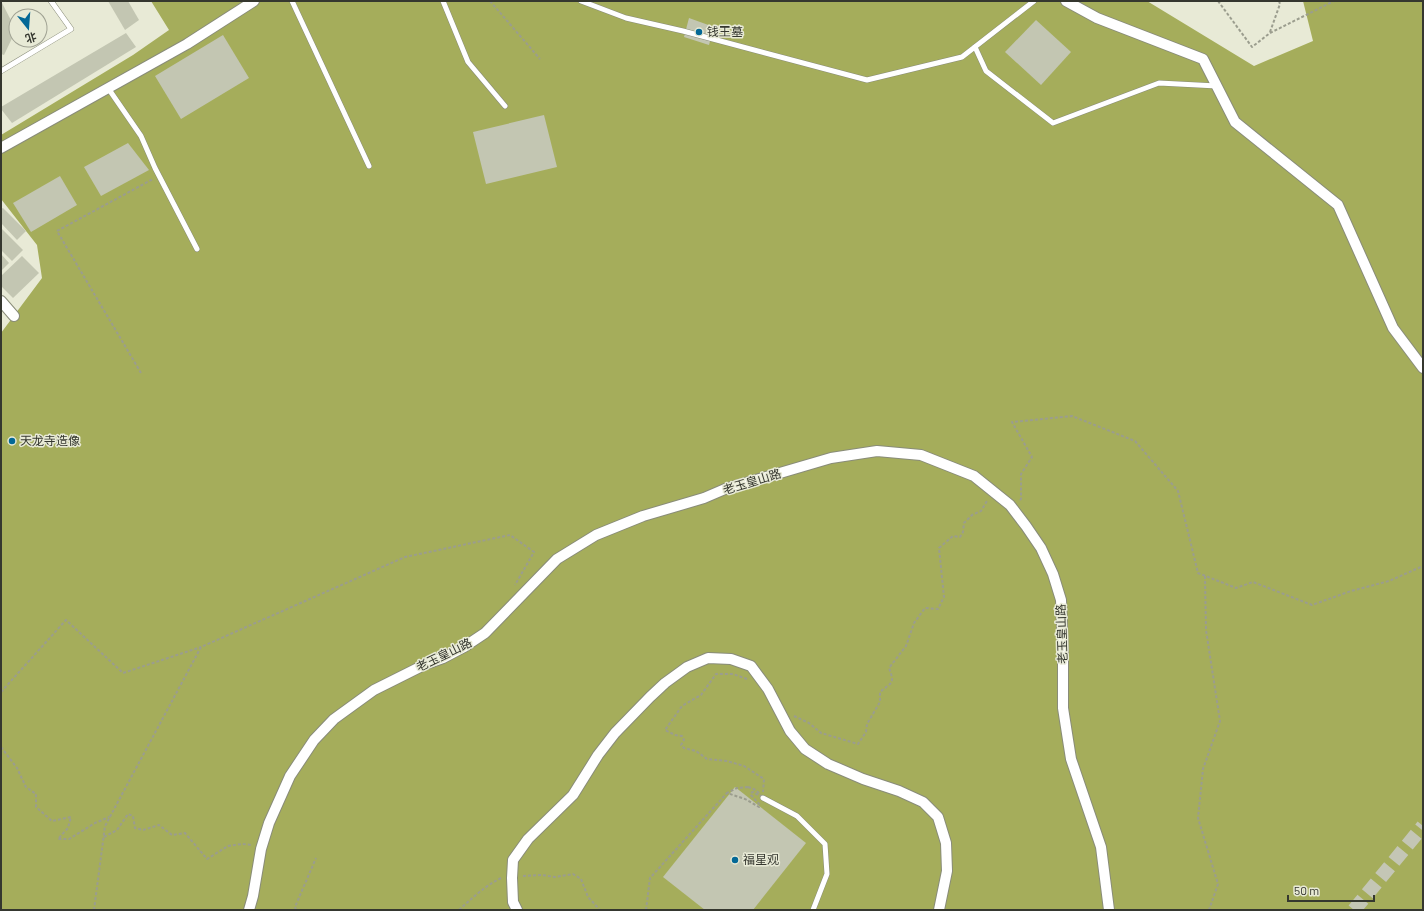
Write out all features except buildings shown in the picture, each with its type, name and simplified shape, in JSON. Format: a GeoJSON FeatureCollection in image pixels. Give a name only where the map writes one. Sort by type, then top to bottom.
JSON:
{"type":"FeatureCollection","features":[{"type":"Feature","properties":{"kind":"street"},"geometry":{"type":"LineString","coordinates":[[1,148],[107,87],[187,44],[254,1]]}},
{"type":"Feature","properties":{"kind":"street"},"geometry":{"type":"LineString","coordinates":[[1066,1],[1096,18],[1203,59],[1235,122],[1338,205],[1393,328],[1423,368]]}},
{"type":"Feature","properties":{"kind":"street"},"geometry":{"type":"LineString","coordinates":[[1,301],[14,316]]}},
{"type":"Feature","properties":{"kind":"street","name":"老玉皇山路"},"geometry":{"type":"LineString","coordinates":[[249,910],[253,896],[261,849],[269,823],[290,776],[314,740],[334,719],[374,690],[426,664],[443,658],[464,647],[485,633],[557,559],[596,535],[642,516],[704,498],[725,489],[831,458],[877,451],[921,455],[974,476],[1010,505],[1041,548],[1053,574],[1060,600],[1063,652],[1063,708],[1071,759],[1100,847],[1109,910]]}},
{"type":"Feature","properties":{"kind":"street"},"geometry":{"type":"LineString","coordinates":[[517,910],[514,902],[512,878],[513,860],[528,839],[573,795],[598,755],[615,733],[665,683],[687,667],[708,658],[731,659],[751,666],[768,689],[782,713],[790,731],[805,749],[828,764],[863,780],[899,791],[923,802],[938,817],[946,843],[947,871],[939,910]]}},
{"type":"Feature","properties":{"kind":"lane"},"geometry":{"type":"LineString","coordinates":[[1,71],[71,29],[51,1]]}},
{"type":"Feature","properties":{"kind":"lane"},"geometry":{"type":"LineString","coordinates":[[292,1],[369,166]]}},
{"type":"Feature","properties":{"kind":"lane"},"geometry":{"type":"LineString","coordinates":[[443,1],[468,62],[505,106]]}},
{"type":"Feature","properties":{"kind":"lane"},"geometry":{"type":"LineString","coordinates":[[581,1],[626,18],[683,30],[867,80],[962,57],[1034,1]]}},
{"type":"Feature","properties":{"kind":"lane"},"geometry":{"type":"LineString","coordinates":[[975,47],[986,71],[1053,123],[1159,83],[1216,86]]}},
{"type":"Feature","properties":{"kind":"lane"},"geometry":{"type":"LineString","coordinates":[[107,87],[141,136],[197,249]]}},
{"type":"Feature","properties":{"kind":"lane"},"geometry":{"type":"LineString","coordinates":[[763,798],[797,816],[825,844],[827,874],[813,910]]}},
{"type":"Feature","properties":{"kind":"path"},"geometry":{"type":"LineString","coordinates":[[490,1],[540,59]]}},
{"type":"Feature","properties":{"kind":"path"},"geometry":{"type":"LineString","coordinates":[[1218,1],[1252,47],[1270,33],[1334,1]]}},
{"type":"Feature","properties":{"kind":"path"},"geometry":{"type":"LineString","coordinates":[[1270,33],[1280,4],[1279,1]]}},
{"type":"Feature","properties":{"kind":"path"},"geometry":{"type":"LineString","coordinates":[[141,373],[57,231],[159,175]]}},
{"type":"Feature","properties":{"kind":"path"},"geometry":{"type":"LineString","coordinates":[[1010,505],[1021,499],[1021,474],[1032,457],[1012,422],[1072,416],[1135,441],[1178,491],[1198,573],[1205,576],[1236,588],[1253,582],[1312,606],[1350,591],[1389,581],[1423,566]]}},
{"type":"Feature","properties":{"kind":"path"},"geometry":{"type":"LineString","coordinates":[[782,713],[809,723],[821,733],[858,744],[866,732],[867,724],[880,702],[880,692],[892,682],[893,678],[889,668],[906,646],[914,623],[925,608],[938,608],[944,597],[939,548],[953,536],[960,537],[963,532],[964,523],[972,515],[981,511],[990,498]]}},
{"type":"Feature","properties":{"kind":"path"},"geometry":{"type":"LineString","coordinates":[[1,692],[66,620],[123,673],[201,647],[405,557],[510,535],[534,552],[513,590],[516,602]]}},
{"type":"Feature","properties":{"kind":"path"},"geometry":{"type":"LineString","coordinates":[[1205,576],[1206,630],[1220,721],[1203,769],[1198,818],[1218,884],[1209,910]]}},
{"type":"Feature","properties":{"kind":"path"},"geometry":{"type":"LineString","coordinates":[[94,910],[105,826],[201,647]]}},
{"type":"Feature","properties":{"kind":"path"},"geometry":{"type":"LineString","coordinates":[[750,684],[746,678],[733,674],[716,674],[701,695],[682,706],[665,730],[675,736],[682,736],[684,740],[681,745],[684,748],[696,751],[707,759],[727,761],[744,766],[764,779],[763,798]]}},
{"type":"Feature","properties":{"kind":"path"},"geometry":{"type":"LineString","coordinates":[[1,747],[17,768],[26,787],[36,794],[36,806],[52,821],[71,817],[68,828],[58,839],[69,839],[95,823],[110,817]]}},
{"type":"Feature","properties":{"kind":"path"},"geometry":{"type":"LineString","coordinates":[[646,910],[650,878],[727,793],[737,788],[748,787],[756,790],[763,798]]}},
{"type":"Feature","properties":{"kind":"path"},"geometry":{"type":"LineString","coordinates":[[727,793],[745,799],[759,807],[760,805],[751,793],[753,792],[763,798]]}},
{"type":"Feature","properties":{"kind":"path"},"geometry":{"type":"LineString","coordinates":[[103,837],[116,830],[128,814],[133,816],[134,828],[143,830],[159,825],[172,835],[185,833],[207,859],[228,846],[242,844],[253,845],[261,849]]}},
{"type":"Feature","properties":{"kind":"path"},"geometry":{"type":"LineString","coordinates":[[296,910],[295,907],[316,858]]}},
{"type":"Feature","properties":{"kind":"path"},"geometry":{"type":"LineString","coordinates":[[459,910],[491,883],[503,877],[512,878],[528,875],[555,877],[573,874],[581,880],[588,897],[600,910]]}},
{"type":"Feature","properties":{"kind":"green space"},"geometry":{"type":"Polygon","coordinates":[[[151,1],[1147,1],[1254,66],[1313,41],[1303,1],[1423,1],[1423,910],[1,910],[1,333],[42,278],[37,245],[1,199],[1,135],[133,55],[169,30],[151,1]]]}},
{"type":"Feature","properties":{"kind":"tunnel"},"geometry":{"type":"LineString","coordinates":[[1354,910],[1423,826]]}},
{"type":"Feature","properties":{"kind":"place","name":"钱王墓"},"geometry":{"type":"Point","coordinates":[699,32]}},
{"type":"Feature","properties":{"kind":"place","name":"天龙寺造像"},"geometry":{"type":"Point","coordinates":[12,441]}},
{"type":"Feature","properties":{"kind":"place","name":"福星观"},"geometry":{"type":"Point","coordinates":[735,860]}}]}
